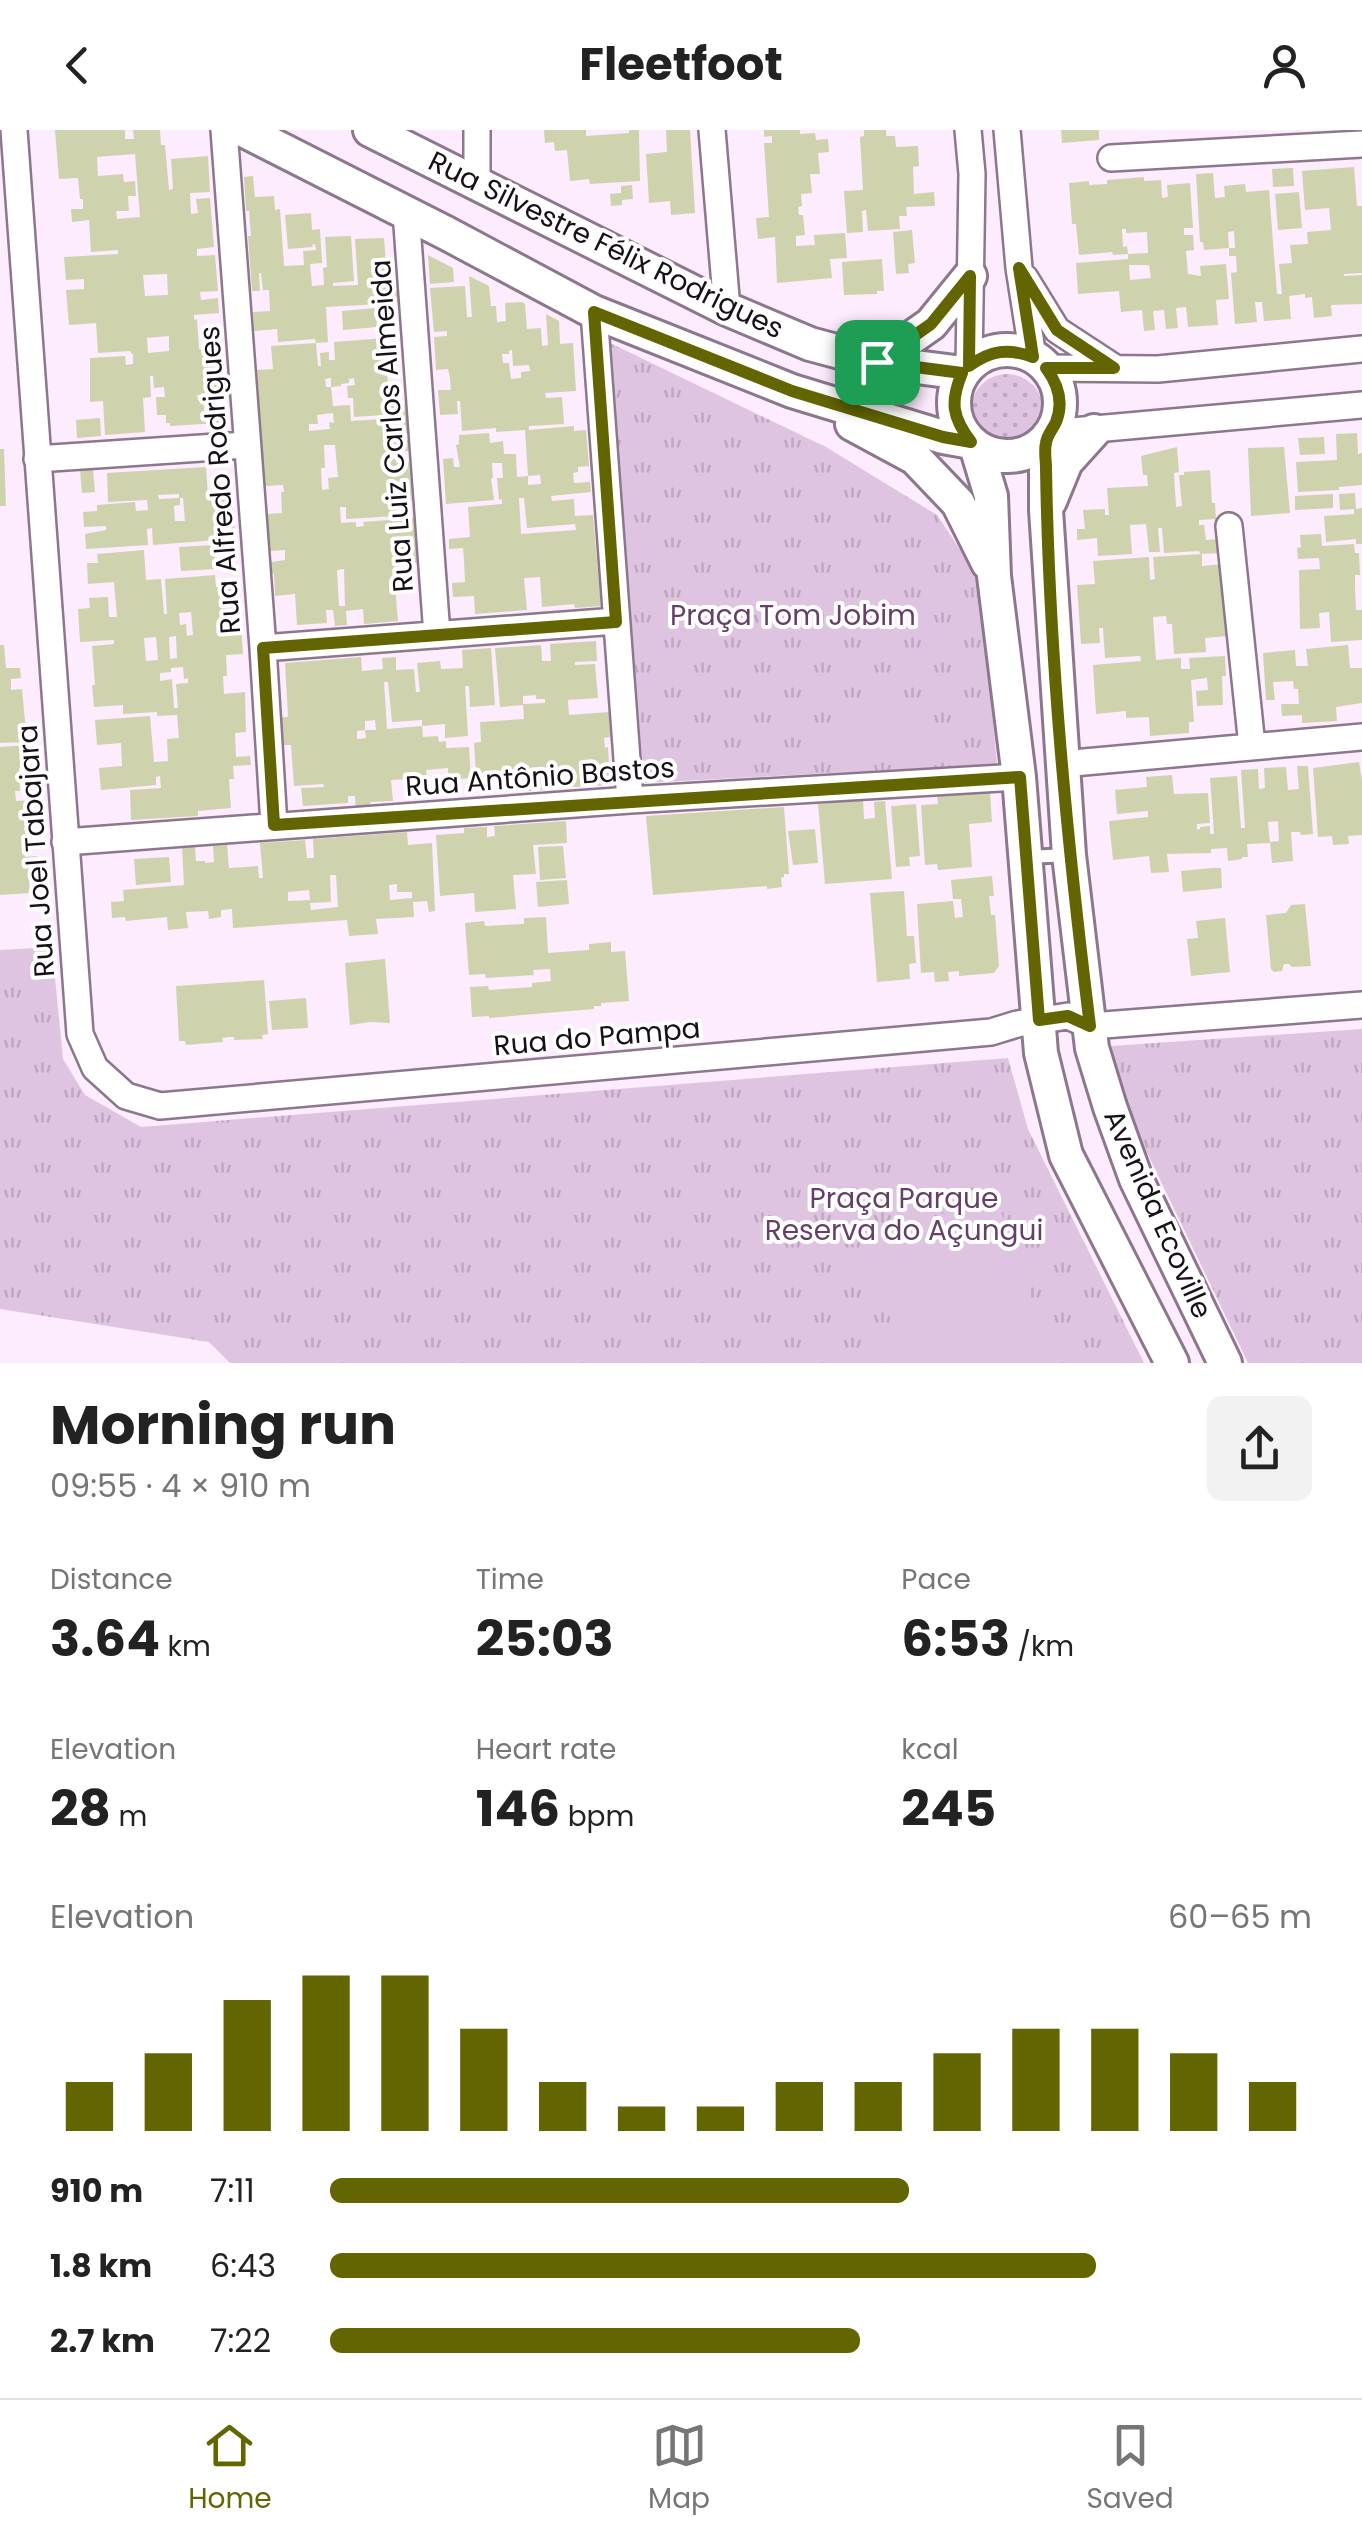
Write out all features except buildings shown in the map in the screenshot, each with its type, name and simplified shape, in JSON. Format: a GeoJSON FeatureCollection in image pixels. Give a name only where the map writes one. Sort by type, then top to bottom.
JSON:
{"type":"FeatureCollection","features":[{"type":"Feature","properties":{"kind":"street","name":"Rua Joel Tabajara"},"geometry":{"type":"LineString","coordinates":[[14,130],[80,1034],[95,1068],[126,1096],[160,1106]]}},
{"type":"Feature","properties":{"kind":"street","name":"Rua Alfredo Rodrigues"},"geometry":{"type":"LineString","coordinates":[[224,130],[274,825]]}},
{"type":"Feature","properties":{"kind":"street","name":"Rua Silvestre Félix Rodrigues"},"geometry":{"type":"LineString","coordinates":[[244,130],[594,312],[792,391],[973,444]]}},
{"type":"Feature","properties":{"kind":"street","name":"Rua Silvestre Félix Rodrigues"},"geometry":{"type":"LineString","coordinates":[[370,130],[727,309],[810,344],[877,362],[966,369]]}},
{"type":"Feature","properties":{"kind":"street"},"geometry":{"type":"LineString","coordinates":[[477,130],[477,184]]}},
{"type":"Feature","properties":{"kind":"street"},"geometry":{"type":"LineString","coordinates":[[712,130],[727,309]]}},
{"type":"Feature","properties":{"kind":"street"},"geometry":{"type":"LineString","coordinates":[[966,369],[972,174],[968,130]]}},
{"type":"Feature","properties":{"kind":"street"},"geometry":{"type":"LineString","coordinates":[[973,444],[1004,456],[1020,454],[1048,436],[1060,407],[1054,380],[1040,362],[1019,268],[1007,130]]}},
{"type":"Feature","properties":{"kind":"street"},"geometry":{"type":"LineString","coordinates":[[1111,158],[1362,144]]}},
{"type":"Feature","properties":{"kind":"street","name":"Rua Luiz Carlos Almeida"},"geometry":{"type":"LineString","coordinates":[[406,212],[437,634]]}},
{"type":"Feature","properties":{"kind":"street"},"geometry":{"type":"LineString","coordinates":[[1019,268],[1057,330],[1114,368]]}},
{"type":"Feature","properties":{"kind":"street"},"geometry":{"type":"LineString","coordinates":[[877,362],[931,324],[970,276]]}},
{"type":"Feature","properties":{"kind":"street"},"geometry":{"type":"LineString","coordinates":[[594,312],[630,800]]}},
{"type":"Feature","properties":{"kind":"street"},"geometry":{"type":"LineString","coordinates":[[994,576],[991,496],[973,444],[959,427],[954,409],[955,390],[966,369],[983,356],[1000,350],[1017,351],[1040,362],[1158,368],[1362,350]]}},
{"type":"Feature","properties":{"kind":"street"},"geometry":{"type":"LineString","coordinates":[[792,391],[915,458],[958,503],[994,576]]}},
{"type":"Feature","properties":{"kind":"street"},"geometry":{"type":"LineString","coordinates":[[1048,436],[1362,405]]}},
{"type":"Feature","properties":{"kind":"street"},"geometry":{"type":"LineString","coordinates":[[1046,510],[1066,462],[1094,431]]}},
{"type":"Feature","properties":{"kind":"street","name":"Avenida Ecoville"},"geometry":{"type":"LineString","coordinates":[[1048,436],[1046,510],[1062,764],[1092,1048],[1136,1179],[1224,1363]]}},
{"type":"Feature","properties":{"kind":"street"},"geometry":{"type":"LineString","coordinates":[[37,459],[246,445]]}},
{"type":"Feature","properties":{"kind":"street"},"geometry":{"type":"LineString","coordinates":[[1229,526],[1252,746]]}},
{"type":"Feature","properties":{"kind":"street","name":"Avenida Ecoville"},"geometry":{"type":"LineString","coordinates":[[994,576],[1020,777],[1042,1054],[1066,1154],[1172,1363]]}},
{"type":"Feature","properties":{"kind":"street"},"geometry":{"type":"LineString","coordinates":[[263,648],[616,622]]}},
{"type":"Feature","properties":{"kind":"street"},"geometry":{"type":"LineString","coordinates":[[1062,764],[1362,737]]}},
{"type":"Feature","properties":{"kind":"street","name":"Rua Antônio Bastos"},"geometry":{"type":"LineString","coordinates":[[65,842],[630,800],[1020,777]]}},
{"type":"Feature","properties":{"kind":"street","name":"Rua do Pampa"},"geometry":{"type":"LineString","coordinates":[[160,1106],[972,1034],[1068,1016],[1090,1026],[1362,1005]]}},
{"type":"Feature","properties":{"kind":"lane"},"geometry":{"type":"LineString","coordinates":[[1027,857],[1069,855]]}},
{"type":"Feature","properties":{"kind":"green space","name":"Praça Tom Jobim"},"geometry":{"type":"Polygon","coordinates":[[[610,343],[826,447],[937,515],[979,578],[997,764],[644,783],[610,343]]]}},
{"type":"Feature","properties":{"kind":"green space"},"geometry":{"type":"Polygon","coordinates":[[[1007,374],[1021,376],[1033,384],[1041,396],[1041,424],[1033,436],[1021,444],[1007,446],[993,444],[981,436],[973,424],[971,410],[973,396],[981,384],[993,376],[1007,374]]]}},
{"type":"Feature","properties":{"kind":"green space"},"geometry":{"type":"Polygon","coordinates":[[[931,709],[934,747],[841,752],[838,715],[931,709]]]}},
{"type":"Feature","properties":{"kind":"green space","name":"Praça Parque Reserva do Açungui"},"geometry":{"type":"Polygon","coordinates":[[[52,947],[63,1059],[85,1095],[141,1127],[1008,1058],[1028,1129],[1144,1363],[230,1363],[209,1342],[0,1309],[0,950],[52,947]]]}},
{"type":"Feature","properties":{"kind":"green space"},"geometry":{"type":"Polygon","coordinates":[[[1362,1029],[1362,1363],[1248,1363],[1131,1119],[1111,1046],[1362,1029]]]}},
{"type":"Feature","properties":{"kind":"green space"},"geometry":{"type":"Polygon","coordinates":[[[995,1195],[1054,1363],[906,1363],[863,1242],[995,1195]]]}},
{"type":"Feature","properties":{"kind":"route"},"geometry":{"type":"LineString","coordinates":[[1019,268],[1057,330],[1114,368],[1046,368],[1059,393],[1060,407],[1046,439],[1046,510],[1069,855],[1090,1026],[1068,1016],[1039,1020],[1020,777],[274,825],[263,648],[616,622],[594,312],[792,391],[971,442],[959,427],[954,409],[955,390],[962,373],[877,362],[931,324],[970,276],[969,366],[1000,350],[1033,357],[1019,268]]}}]}
